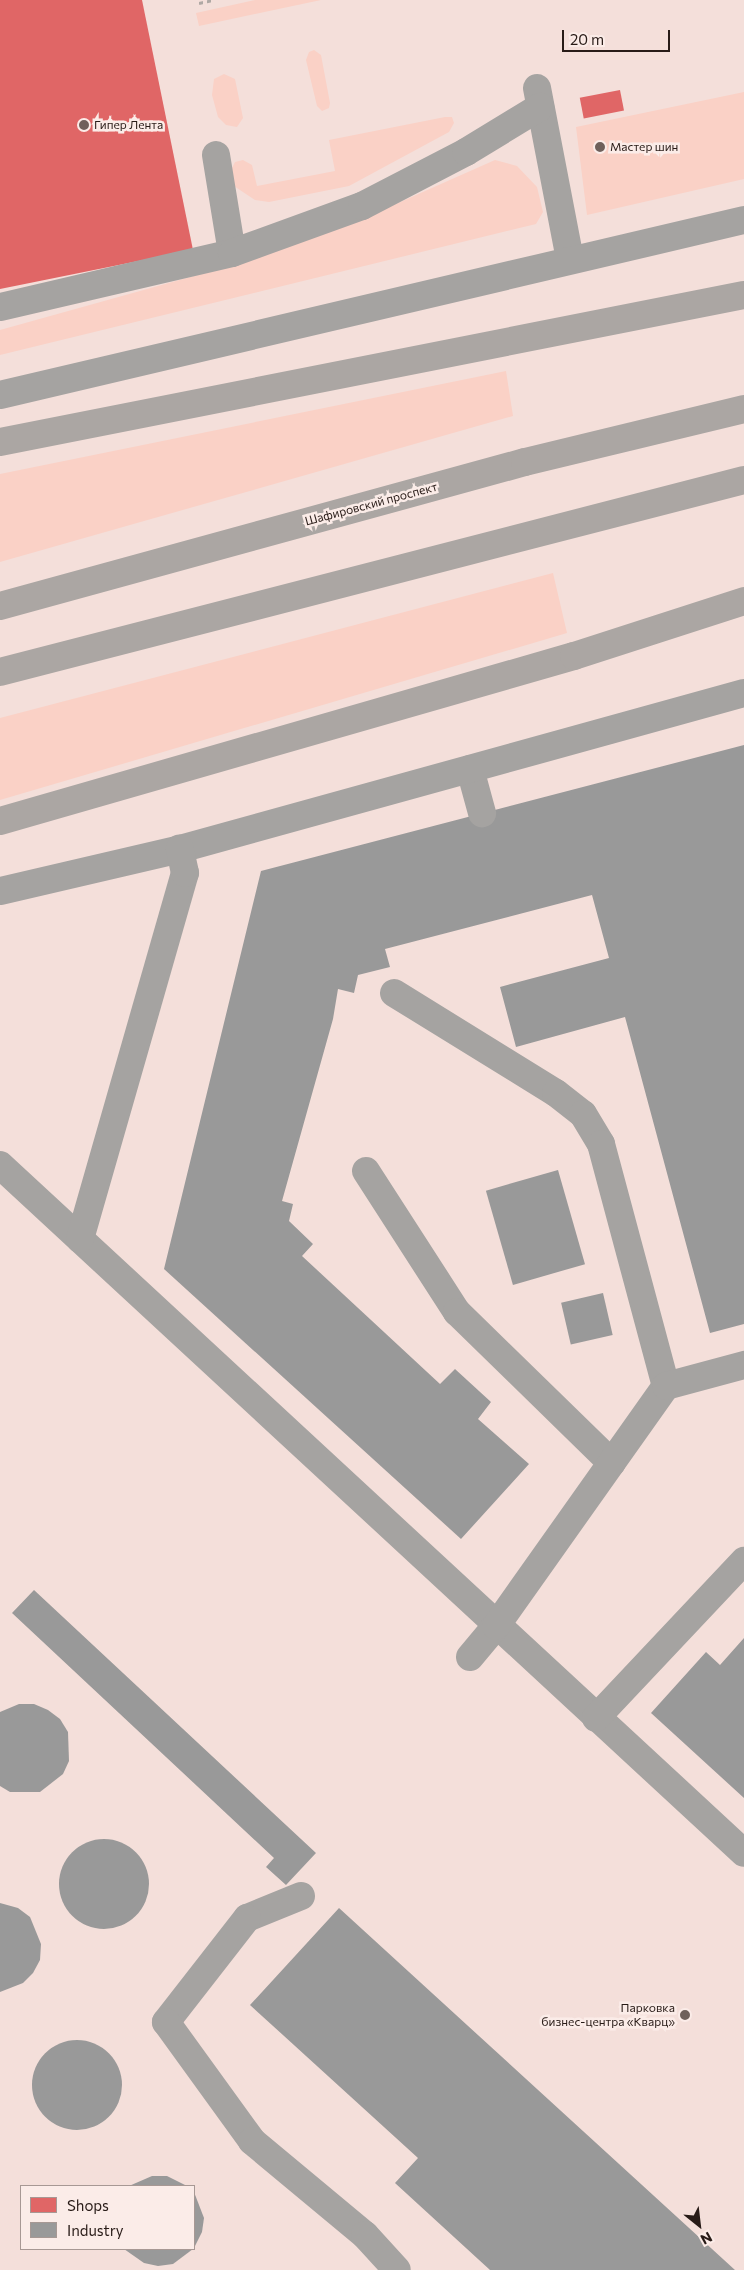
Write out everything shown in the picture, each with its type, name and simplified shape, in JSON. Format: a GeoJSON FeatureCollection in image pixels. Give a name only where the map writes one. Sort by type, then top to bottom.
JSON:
{"type":"FeatureCollection","features":[{"type":"Feature","properties":{"kind":"main road"},"geometry":{"type":"LineString","coordinates":[[0,442],[744,295]]}},
{"type":"Feature","properties":{"kind":"main road","name":"Шафировский проспект"},"geometry":{"type":"LineString","coordinates":[[0,606],[525,462],[744,409]]}},
{"type":"Feature","properties":{"kind":"main road"},"geometry":{"type":"LineString","coordinates":[[0,672],[543,534],[744,480]]}},
{"type":"Feature","properties":{"kind":"main road"},"geometry":{"type":"LineString","coordinates":[[0,820],[574,656],[744,601]]}},
{"type":"Feature","properties":{"kind":"street"},"geometry":{"type":"LineString","coordinates":[[0,307],[232,252],[362,206],[466,152],[539,97],[570,259]]}},
{"type":"Feature","properties":{"kind":"street"},"geometry":{"type":"LineString","coordinates":[[216,154],[232,252]]}},
{"type":"Feature","properties":{"kind":"street"},"geometry":{"type":"LineString","coordinates":[[0,395],[570,259],[744,220]]}},
{"type":"Feature","properties":{"kind":"street"},"geometry":{"type":"LineString","coordinates":[[0,891],[180,849],[744,693]]}},
{"type":"Feature","properties":{"kind":"street"},"geometry":{"type":"LineString","coordinates":[[470,769],[482,813]]}},
{"type":"Feature","properties":{"kind":"street"},"geometry":{"type":"LineString","coordinates":[[80,1239],[185,873],[180,849]]}},
{"type":"Feature","properties":{"kind":"street"},"geometry":{"type":"LineString","coordinates":[[394,993],[556,1093],[583,1114],[601,1144],[666,1386]]}},
{"type":"Feature","properties":{"kind":"street"},"geometry":{"type":"LineString","coordinates":[[0,1165],[496,1626],[744,1853]]}},
{"type":"Feature","properties":{"kind":"street"},"geometry":{"type":"LineString","coordinates":[[366,1170],[457,1312],[612,1463]]}},
{"type":"Feature","properties":{"kind":"street"},"geometry":{"type":"LineString","coordinates":[[470,1657],[496,1626],[666,1386],[744,1365]]}},
{"type":"Feature","properties":{"kind":"street"},"geometry":{"type":"LineString","coordinates":[[596,1718],[744,1561]]}},
{"type":"Feature","properties":{"kind":"street"},"geometry":{"type":"LineString","coordinates":[[301,1896],[247,1918],[166,2022],[252,2141],[365,2235],[397,2270]]}},
{"type":"Feature","properties":{"kind":"path"},"geometry":{"type":"LineString","coordinates":[[199,3],[213,0]]}},
{"type":"Feature","properties":{"kind":"shaded area"},"geometry":{"type":"Polygon","coordinates":[[[255,0],[321,0],[199,26],[196,13],[255,0]]]}},
{"type":"Feature","properties":{"kind":"shaded area"},"geometry":{"type":"Polygon","coordinates":[[[314,50],[321,55],[330,103],[329,108],[322,111],[317,106],[306,60],[309,52],[314,50]]]}},
{"type":"Feature","properties":{"kind":"shaded area"},"geometry":{"type":"Polygon","coordinates":[[[224,74],[235,79],[243,118],[237,127],[226,125],[218,117],[212,95],[214,79],[224,74]]]}},
{"type":"Feature","properties":{"kind":"shaded area"},"geometry":{"type":"Polygon","coordinates":[[[744,92],[744,179],[587,215],[576,127],[744,92]]]}},
{"type":"Feature","properties":{"kind":"shaded area"},"geometry":{"type":"Polygon","coordinates":[[[452,117],[454,123],[449,132],[349,186],[269,202],[255,200],[234,186],[231,170],[235,162],[243,160],[252,165],[257,186],[335,171],[329,140],[452,117]]]}},
{"type":"Feature","properties":{"kind":"shaded area"},"geometry":{"type":"Polygon","coordinates":[[[495,160],[517,166],[537,187],[543,212],[536,224],[0,355],[0,330],[201,274],[353,223],[495,160]]]}},
{"type":"Feature","properties":{"kind":"shaded area"},"geometry":{"type":"Polygon","coordinates":[[[506,371],[513,416],[0,562],[0,474],[506,371]]]}},
{"type":"Feature","properties":{"kind":"shaded area"},"geometry":{"type":"Polygon","coordinates":[[[553,573],[567,633],[0,800],[0,718],[553,573]]]}},
{"type":"Feature","properties":{"kind":"building: Shops","name":"Гипер Лента"},"geometry":{"type":"Polygon","coordinates":[[[0,0],[142,0],[193,250],[0,289],[0,0]]]}},
{"type":"Feature","properties":{"kind":"building: Shops"},"geometry":{"type":"Polygon","coordinates":[[[620,90],[624,111],[584,118],[580,98],[620,90]]]}},
{"type":"Feature","properties":{"kind":"building: Industry"},"geometry":{"type":"Polygon","coordinates":[[[744,745],[744,1324],[710,1333],[625,1017],[516,1047],[500,987],[609,958],[592,895],[385,949],[390,967],[358,975],[354,993],[338,989],[333,1019],[282,1201],[293,1204],[289,1221],[313,1244],[302,1256],[440,1384],[455,1369],[491,1402],[478,1419],[529,1464],[461,1539],[164,1269],[261,871],[744,745]]]}},
{"type":"Feature","properties":{"kind":"building: Industry"},"geometry":{"type":"Polygon","coordinates":[[[558,1170],[585,1264],[513,1285],[486,1191],[558,1170]]]}},
{"type":"Feature","properties":{"kind":"building: Industry"},"geometry":{"type":"Polygon","coordinates":[[[603,1293],[613,1335],[571,1345],[561,1303],[603,1293]]]}},
{"type":"Feature","properties":{"kind":"building: Industry"},"geometry":{"type":"Polygon","coordinates":[[[34,1590],[316,1853],[286,1885],[266,1867],[274,1858],[12,1613],[34,1590]]]}},
{"type":"Feature","properties":{"kind":"building: Industry"},"geometry":{"type":"Polygon","coordinates":[[[744,1638],[744,1798],[651,1713],[706,1652],[720,1665],[744,1638]]]}},
{"type":"Feature","properties":{"kind":"building: Industry"},"geometry":{"type":"Polygon","coordinates":[[[19,1704],[34,1704],[48,1710],[60,1719],[68,1732],[69,1761],[63,1774],[40,1792],[10,1792],[0,1786],[0,1712],[19,1704]]]}},
{"type":"Feature","properties":{"kind":"building: Industry"},"geometry":{"type":"Polygon","coordinates":[[[104,1839],[121,1842],[136,1852],[146,1867],[149,1884],[146,1901],[136,1916],[121,1926],[104,1929],[87,1926],[72,1916],[62,1901],[59,1884],[62,1867],[72,1852],[87,1842],[104,1839]]]}},
{"type":"Feature","properties":{"kind":"building: Industry"},"geometry":{"type":"Polygon","coordinates":[[[0,1903],[18,1908],[30,1917],[41,1944],[40,1960],[33,1973],[23,1983],[0,1992],[0,1903]]]}},
{"type":"Feature","properties":{"kind":"building: Industry"},"geometry":{"type":"Polygon","coordinates":[[[339,1908],[735,2270],[490,2270],[395,2183],[418,2158],[250,2005],[339,1908]]]}},
{"type":"Feature","properties":{"kind":"building: Industry"},"geometry":{"type":"Polygon","coordinates":[[[77,2040],[94,2043],[109,2053],[119,2068],[122,2085],[119,2102],[109,2117],[94,2127],[77,2130],[60,2127],[45,2117],[35,2102],[32,2085],[35,2068],[45,2053],[60,2043],[77,2040]]]}},
{"type":"Feature","properties":{"kind":"building: Industry"},"geometry":{"type":"Polygon","coordinates":[[[152,2176],[167,2176],[185,2185],[131,2185],[152,2176]]]}},
{"type":"Feature","properties":{"kind":"building: Industry"},"geometry":{"type":"Polygon","coordinates":[[[195,2195],[204,2218],[202,2232],[195,2246],[195,2195]]]}},
{"type":"Feature","properties":{"kind":"building: Industry"},"geometry":{"type":"Polygon","coordinates":[[[125,2250],[192,2250],[173,2264],[158,2266],[144,2263],[125,2250]]]}},
{"type":"Feature","properties":{"kind":"place","name":"Гипер Лента"},"geometry":{"type":"Point","coordinates":[84,125]}},
{"type":"Feature","properties":{"kind":"place","name":"Мастер шин"},"geometry":{"type":"Point","coordinates":[600,147]}},
{"type":"Feature","properties":{"kind":"place","name":"Парковка бизнес-центра «Кварц»"},"geometry":{"type":"Point","coordinates":[685,2015]}}]}
